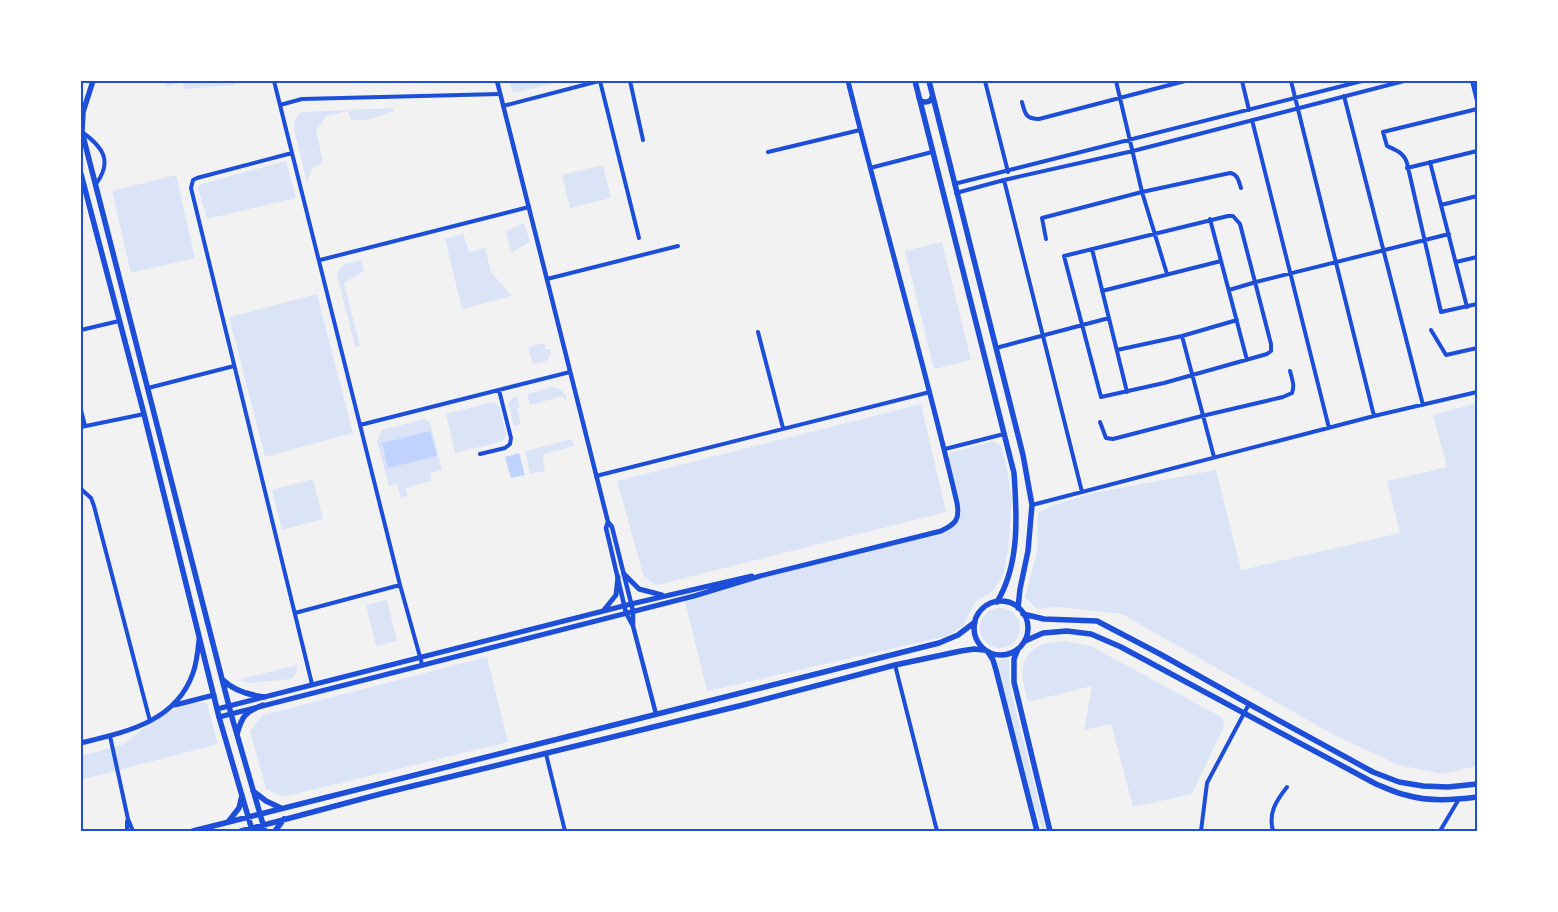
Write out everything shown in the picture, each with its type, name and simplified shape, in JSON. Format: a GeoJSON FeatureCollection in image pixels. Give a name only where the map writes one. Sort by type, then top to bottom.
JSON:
{"type":"FeatureCollection","features":[{"type":"Feature","properties":{"kind":"main road"},"geometry":{"type":"LineString","coordinates":[[93,81],[83,112],[82,132],[231,714],[264,828]]}},
{"type":"Feature","properties":{"kind":"main road"},"geometry":{"type":"LineString","coordinates":[[219,717],[626,613],[760,576],[941,531],[952,525],[959,512],[930,392],[848,81]]}},
{"type":"Feature","properties":{"kind":"main road"},"geometry":{"type":"LineString","coordinates":[[915,81],[1014,473],[1016,506],[1015,546],[1009,573],[997,602]]}},
{"type":"Feature","properties":{"kind":"main road"},"geometry":{"type":"LineString","coordinates":[[928,81],[1023,455],[1032,504],[1028,551],[1018,608]]}},
{"type":"Feature","properties":{"kind":"main road"},"geometry":{"type":"LineString","coordinates":[[919,98],[921,101],[926,102],[932,97]]}},
{"type":"Feature","properties":{"kind":"main road"},"geometry":{"type":"LineString","coordinates":[[924,116],[927,110],[932,110],[936,113]]}},
{"type":"Feature","properties":{"kind":"main road"},"geometry":{"type":"LineString","coordinates":[[81,174],[144,414],[219,717],[252,830]]}},
{"type":"Feature","properties":{"kind":"main road"},"geometry":{"type":"LineString","coordinates":[[104,262],[115,258]]}},
{"type":"Feature","properties":{"kind":"main road"},"geometry":{"type":"LineString","coordinates":[[964,276],[972,277],[976,271]]}},
{"type":"Feature","properties":{"kind":"main road"},"geometry":{"type":"LineString","coordinates":[[968,290],[973,284],[977,285],[980,289]]}},
{"type":"Feature","properties":{"kind":"main road"},"geometry":{"type":"LineString","coordinates":[[161,483],[171,480]]}},
{"type":"Feature","properties":{"kind":"main road"},"geometry":{"type":"LineString","coordinates":[[624,574],[639,589],[665,596]]}},
{"type":"Feature","properties":{"kind":"main road"},"geometry":{"type":"LineString","coordinates":[[217,709],[624,605],[738,579],[760,576]]}},
{"type":"Feature","properties":{"kind":"main road"},"geometry":{"type":"LineString","coordinates":[[603,611],[616,595],[618,577]]}},
{"type":"Feature","properties":{"kind":"main road"},"geometry":{"type":"LineString","coordinates":[[1037,831],[993,660],[976,638],[975,622],[980,611],[991,603],[1005,602],[1018,608],[1023,614],[1028,630],[1025,640],[1018,649],[1014,659],[1014,682],[1050,831]]}},
{"type":"Feature","properties":{"kind":"main road"},"geometry":{"type":"LineString","coordinates":[[1023,614],[1044,619],[1097,621],[1373,772],[1399,782],[1448,788],[1477,784]]}},
{"type":"Feature","properties":{"kind":"main road"},"geometry":{"type":"LineString","coordinates":[[193,831],[939,643],[958,635],[975,622]]}},
{"type":"Feature","properties":{"kind":"main road"},"geometry":{"type":"LineString","coordinates":[[1025,640],[1043,633],[1091,634],[1120,647],[1376,784],[1407,796],[1428,799],[1477,797]]}},
{"type":"Feature","properties":{"kind":"main road"},"geometry":{"type":"LineString","coordinates":[[175,705],[193,674],[197,660],[199,636]]}},
{"type":"Feature","properties":{"kind":"main road"},"geometry":{"type":"LineString","coordinates":[[241,831],[264,828],[284,819],[895,665],[974,649],[995,655],[1004,655],[1018,649]]}},
{"type":"Feature","properties":{"kind":"main road"},"geometry":{"type":"LineString","coordinates":[[222,679],[231,688],[264,697]]}},
{"type":"Feature","properties":{"kind":"main road"},"geometry":{"type":"LineString","coordinates":[[81,743],[131,730],[150,721],[175,705],[214,695]]}},
{"type":"Feature","properties":{"kind":"main road"},"geometry":{"type":"LineString","coordinates":[[733,695],[736,706]]}},
{"type":"Feature","properties":{"kind":"main road"},"geometry":{"type":"LineString","coordinates":[[237,734],[241,718],[252,709],[263,705]]}},
{"type":"Feature","properties":{"kind":"main road"},"geometry":{"type":"LineString","coordinates":[[473,760],[476,770]]}},
{"type":"Feature","properties":{"kind":"main road"},"geometry":{"type":"LineString","coordinates":[[253,791],[266,801],[281,808]]}},
{"type":"Feature","properties":{"kind":"main road"},"geometry":{"type":"LineString","coordinates":[[228,822],[239,808],[242,793]]}},
{"type":"Feature","properties":{"kind":"main road"},"geometry":{"type":"LineString","coordinates":[[275,831],[284,819]]}},
{"type":"Feature","properties":{"kind":"street"},"geometry":{"type":"LineString","coordinates":[[274,81],[400,585],[422,664]]}},
{"type":"Feature","properties":{"kind":"street"},"geometry":{"type":"LineString","coordinates":[[497,81],[596,476],[608,522],[612,527],[632,604],[633,626]]}},
{"type":"Feature","properties":{"kind":"street"},"geometry":{"type":"LineString","coordinates":[[503,106],[599,81],[639,238]]}},
{"type":"Feature","properties":{"kind":"street"},"geometry":{"type":"LineString","coordinates":[[630,81],[643,140]]}},
{"type":"Feature","properties":{"kind":"street"},"geometry":{"type":"LineString","coordinates":[[985,81],[1008,172]]}},
{"type":"Feature","properties":{"kind":"street"},"geometry":{"type":"LineString","coordinates":[[1116,81],[1130,141],[1134,150],[1142,192],[1167,274]]}},
{"type":"Feature","properties":{"kind":"street"},"geometry":{"type":"LineString","coordinates":[[1022,102],[1024,111],[1031,119],[1039,119],[1185,81]]}},
{"type":"Feature","properties":{"kind":"street"},"geometry":{"type":"LineString","coordinates":[[1242,81],[1249,110]]}},
{"type":"Feature","properties":{"kind":"street"},"geometry":{"type":"LineString","coordinates":[[1291,81],[1374,416]]}},
{"type":"Feature","properties":{"kind":"street"},"geometry":{"type":"LineString","coordinates":[[954,184],[1130,141],[1342,84],[1362,81]]}},
{"type":"Feature","properties":{"kind":"street"},"geometry":{"type":"LineString","coordinates":[[956,193],[1404,81]]}},
{"type":"Feature","properties":{"kind":"street"},"geometry":{"type":"LineString","coordinates":[[1472,81],[1477,101]]}},
{"type":"Feature","properties":{"kind":"street"},"geometry":{"type":"LineString","coordinates":[[280,105],[302,99],[500,94]]}},
{"type":"Feature","properties":{"kind":"street"},"geometry":{"type":"LineString","coordinates":[[1344,96],[1423,405]]}},
{"type":"Feature","properties":{"kind":"street"},"geometry":{"type":"LineString","coordinates":[[1477,110],[1383,132],[1387,146],[1397,150],[1405,157],[1441,312],[1477,304]]}},
{"type":"Feature","properties":{"kind":"street"},"geometry":{"type":"LineString","coordinates":[[1252,120],[1329,428]]}},
{"type":"Feature","properties":{"kind":"street"},"geometry":{"type":"LineString","coordinates":[[768,152],[860,130]]}},
{"type":"Feature","properties":{"kind":"street"},"geometry":{"type":"LineString","coordinates":[[82,132],[96,143],[102,151],[104,172],[96,184]]}},
{"type":"Feature","properties":{"kind":"street"},"geometry":{"type":"LineString","coordinates":[[1407,168],[1477,151]]}},
{"type":"Feature","properties":{"kind":"street"},"geometry":{"type":"LineString","coordinates":[[870,168],[932,152]]}},
{"type":"Feature","properties":{"kind":"street"},"geometry":{"type":"LineString","coordinates":[[292,153],[201,176],[193,180],[190,188],[312,684]]}},
{"type":"Feature","properties":{"kind":"street"},"geometry":{"type":"LineString","coordinates":[[1430,162],[1467,307]]}},
{"type":"Feature","properties":{"kind":"street"},"geometry":{"type":"LineString","coordinates":[[1046,239],[1042,218],[1142,192],[1230,173],[1234,174],[1238,179],[1241,188]]}},
{"type":"Feature","properties":{"kind":"street"},"geometry":{"type":"LineString","coordinates":[[1004,180],[1082,492]]}},
{"type":"Feature","properties":{"kind":"street"},"geometry":{"type":"LineString","coordinates":[[1441,205],[1477,196]]}},
{"type":"Feature","properties":{"kind":"street"},"geometry":{"type":"LineString","coordinates":[[320,260],[528,207]]}},
{"type":"Feature","properties":{"kind":"street"},"geometry":{"type":"LineString","coordinates":[[1233,216],[1240,224],[1256,282],[1271,351],[1267,354],[1192,376],[1101,398],[1064,256],[1156,234],[1210,219],[1233,216]]}},
{"type":"Feature","properties":{"kind":"street"},"geometry":{"type":"LineString","coordinates":[[1210,219],[1247,360]]}},
{"type":"Feature","properties":{"kind":"street"},"geometry":{"type":"LineString","coordinates":[[1228,290],[1449,234]]}},
{"type":"Feature","properties":{"kind":"street"},"geometry":{"type":"LineString","coordinates":[[547,280],[678,246]]}},
{"type":"Feature","properties":{"kind":"street"},"geometry":{"type":"LineString","coordinates":[[1092,249],[1127,392]]}},
{"type":"Feature","properties":{"kind":"street"},"geometry":{"type":"LineString","coordinates":[[1456,262],[1477,257]]}},
{"type":"Feature","properties":{"kind":"street"},"geometry":{"type":"LineString","coordinates":[[1102,291],[1221,261]]}},
{"type":"Feature","properties":{"kind":"street"},"geometry":{"type":"LineString","coordinates":[[996,348],[1109,318]]}},
{"type":"Feature","properties":{"kind":"street"},"geometry":{"type":"LineString","coordinates":[[1116,350],[1182,336],[1237,320]]}},
{"type":"Feature","properties":{"kind":"street"},"geometry":{"type":"LineString","coordinates":[[81,330],[120,321]]}},
{"type":"Feature","properties":{"kind":"street"},"geometry":{"type":"LineString","coordinates":[[1431,330],[1446,356],[1477,348]]}},
{"type":"Feature","properties":{"kind":"street"},"geometry":{"type":"LineString","coordinates":[[758,332],[783,428]]}},
{"type":"Feature","properties":{"kind":"street"},"geometry":{"type":"LineString","coordinates":[[1182,336],[1214,457]]}},
{"type":"Feature","properties":{"kind":"street"},"geometry":{"type":"LineString","coordinates":[[148,388],[234,366]]}},
{"type":"Feature","properties":{"kind":"street"},"geometry":{"type":"LineString","coordinates":[[1100,422],[1106,438],[1114,439],[1290,394],[1294,386],[1290,371]]}},
{"type":"Feature","properties":{"kind":"street"},"geometry":{"type":"LineString","coordinates":[[360,426],[570,372]]}},
{"type":"Feature","properties":{"kind":"street"},"geometry":{"type":"LineString","coordinates":[[480,454],[504,448],[510,444],[511,438],[499,390]]}},
{"type":"Feature","properties":{"kind":"street"},"geometry":{"type":"LineString","coordinates":[[596,476],[930,392]]}},
{"type":"Feature","properties":{"kind":"street"},"geometry":{"type":"LineString","coordinates":[[1032,504],[1374,416],[1477,392]]}},
{"type":"Feature","properties":{"kind":"street"},"geometry":{"type":"LineString","coordinates":[[81,410],[83,427],[144,414]]}},
{"type":"Feature","properties":{"kind":"street"},"geometry":{"type":"LineString","coordinates":[[944,449],[1004,434]]}},
{"type":"Feature","properties":{"kind":"street"},"geometry":{"type":"LineString","coordinates":[[81,489],[91,498],[94,506],[150,721]]}},
{"type":"Feature","properties":{"kind":"street"},"geometry":{"type":"LineString","coordinates":[[608,522],[606,528],[624,605],[633,626],[656,714]]}},
{"type":"Feature","properties":{"kind":"street"},"geometry":{"type":"LineString","coordinates":[[295,613],[400,585]]}},
{"type":"Feature","properties":{"kind":"street"},"geometry":{"type":"LineString","coordinates":[[895,665],[937,831]]}},
{"type":"Feature","properties":{"kind":"street"},"geometry":{"type":"LineString","coordinates":[[1201,831],[1207,782],[1249,704]]}},
{"type":"Feature","properties":{"kind":"street"},"geometry":{"type":"LineString","coordinates":[[110,736],[128,819],[133,831]]}},
{"type":"Feature","properties":{"kind":"street"},"geometry":{"type":"LineString","coordinates":[[546,754],[565,831]]}},
{"type":"Feature","properties":{"kind":"street"},"geometry":{"type":"LineString","coordinates":[[1273,831],[1272,812],[1286,787]]}},
{"type":"Feature","properties":{"kind":"street"},"geometry":{"type":"LineString","coordinates":[[1440,831],[1459,799]]}},
{"type":"Feature","properties":{"kind":"street"},"geometry":{"type":"LineString","coordinates":[[127,831],[128,819]]}},
{"type":"Feature","properties":{"kind":"shaded area"},"geometry":{"type":"Polygon","coordinates":[[[164,81],[234,81],[235,85],[184,89],[183,82],[166,87],[164,81]]]}},
{"type":"Feature","properties":{"kind":"shaded area"},"geometry":{"type":"Polygon","coordinates":[[[509,81],[564,81],[513,93],[509,81]]]}},
{"type":"Feature","properties":{"kind":"shaded area"},"geometry":{"type":"Polygon","coordinates":[[[394,108],[394,111],[367,120],[351,120],[348,111],[326,116],[316,131],[323,161],[312,168],[307,182],[294,129],[295,119],[301,112],[394,108]]]}},
{"type":"Feature","properties":{"kind":"shaded area"},"geometry":{"type":"Polygon","coordinates":[[[286,161],[296,198],[207,219],[198,188],[201,184],[286,161]]]}},
{"type":"Feature","properties":{"kind":"shaded area"},"geometry":{"type":"Polygon","coordinates":[[[603,165],[611,198],[570,208],[562,175],[603,165]]]}},
{"type":"Feature","properties":{"kind":"shaded area"},"geometry":{"type":"Polygon","coordinates":[[[176,175],[195,258],[131,273],[112,191],[176,175]]]}},
{"type":"Feature","properties":{"kind":"shaded area"},"geometry":{"type":"Polygon","coordinates":[[[524,223],[530,242],[511,253],[506,231],[524,223]]]}},
{"type":"Feature","properties":{"kind":"shaded area"},"geometry":{"type":"Polygon","coordinates":[[[463,233],[469,252],[485,248],[491,272],[512,296],[462,309],[445,239],[463,233]]]}},
{"type":"Feature","properties":{"kind":"shaded area"},"geometry":{"type":"Polygon","coordinates":[[[942,242],[971,360],[934,369],[905,251],[942,242]]]}},
{"type":"Feature","properties":{"kind":"shaded area"},"geometry":{"type":"Polygon","coordinates":[[[361,260],[364,271],[344,283],[360,346],[355,347],[337,275],[343,266],[361,260]]]}},
{"type":"Feature","properties":{"kind":"shaded area"},"geometry":{"type":"Polygon","coordinates":[[[317,294],[353,433],[265,457],[229,317],[317,294]]]}},
{"type":"Feature","properties":{"kind":"shaded area"},"geometry":{"type":"Polygon","coordinates":[[[544,343],[546,349],[551,349],[547,361],[533,364],[528,347],[544,343]]]}},
{"type":"Feature","properties":{"kind":"shaded area"},"geometry":{"type":"Polygon","coordinates":[[[552,387],[562,391],[567,400],[563,396],[530,405],[527,394],[552,387]]]}},
{"type":"Feature","properties":{"kind":"shaded area"},"geometry":{"type":"Polygon","coordinates":[[[517,396],[520,407],[517,408],[521,424],[514,426],[508,404],[512,398],[517,396]]]}},
{"type":"Feature","properties":{"kind":"shaded area"},"geometry":{"type":"Polygon","coordinates":[[[494,402],[500,407],[505,438],[500,442],[455,453],[446,414],[494,402]]]}},
{"type":"Feature","properties":{"kind":"shaded area"},"geometry":{"type":"Polygon","coordinates":[[[1477,403],[1477,766],[1442,774],[1399,765],[1334,735],[1122,614],[1058,607],[1037,609],[1025,597],[1037,551],[1038,513],[1049,507],[1089,494],[1216,470],[1241,570],[1400,533],[1387,481],[1447,467],[1433,415],[1477,403]]]}},
{"type":"Feature","properties":{"kind":"shaded area"},"geometry":{"type":"Polygon","coordinates":[[[921,404],[946,512],[657,585],[644,577],[617,481],[921,404]]]}},
{"type":"Feature","properties":{"kind":"shaded area"},"geometry":{"type":"Polygon","coordinates":[[[424,419],[430,422],[442,470],[430,473],[432,481],[406,488],[408,496],[401,498],[397,484],[389,486],[377,441],[382,430],[424,419]]]}},
{"type":"Feature","properties":{"kind":"shaded area"},"geometry":{"type":"Polygon","coordinates":[[[572,439],[574,446],[544,454],[545,471],[530,474],[525,451],[572,439]]]}},
{"type":"Feature","properties":{"kind":"shaded area"},"geometry":{"type":"Polygon","coordinates":[[[992,441],[1001,446],[1012,500],[1008,550],[1003,575],[993,591],[975,602],[963,626],[947,636],[707,691],[684,598],[952,528],[961,512],[948,459],[950,453],[992,441]]]}},
{"type":"Feature","properties":{"kind":"shaded area"},"geometry":{"type":"Polygon","coordinates":[[[313,479],[323,519],[282,530],[272,490],[313,479]]]}},
{"type":"Feature","properties":{"kind":"shaded area"},"geometry":{"type":"Polygon","coordinates":[[[387,600],[397,641],[376,646],[366,605],[387,600]]]}},
{"type":"Feature","properties":{"kind":"shaded area"},"geometry":{"type":"Polygon","coordinates":[[[1000,608],[1014,614],[1020,628],[1014,642],[1000,648],[986,642],[980,628],[986,614],[1000,608]]]}},
{"type":"Feature","properties":{"kind":"shaded area"},"geometry":{"type":"Polygon","coordinates":[[[1064,641],[1091,646],[1223,718],[1224,726],[1192,794],[1133,807],[1111,724],[1084,730],[1092,686],[1028,702],[1023,668],[1029,654],[1035,648],[1046,643],[1064,641]]]}},
{"type":"Feature","properties":{"kind":"shaded area"},"geometry":{"type":"Polygon","coordinates":[[[487,657],[508,742],[283,797],[266,789],[250,731],[263,715],[487,657]]]}},
{"type":"Feature","properties":{"kind":"shaded area"},"geometry":{"type":"Polygon","coordinates":[[[1009,658],[1012,696],[1046,831],[1043,831],[1033,802],[997,661],[1009,658]]]}},
{"type":"Feature","properties":{"kind":"shaded area"},"geometry":{"type":"Polygon","coordinates":[[[297,665],[297,671],[292,679],[250,683],[237,680],[297,665]]]}},
{"type":"Feature","properties":{"kind":"shaded area"},"geometry":{"type":"Polygon","coordinates":[[[191,702],[207,703],[218,744],[81,780],[81,756],[122,745],[169,712],[191,702]]]}},
{"type":"Feature","properties":{"kind":"water"},"geometry":{"type":"Polygon","coordinates":[[[430,431],[437,456],[388,468],[382,443],[430,431]]]}},
{"type":"Feature","properties":{"kind":"water"},"geometry":{"type":"Polygon","coordinates":[[[519,453],[525,475],[511,478],[505,457],[519,453]]]}}]}
